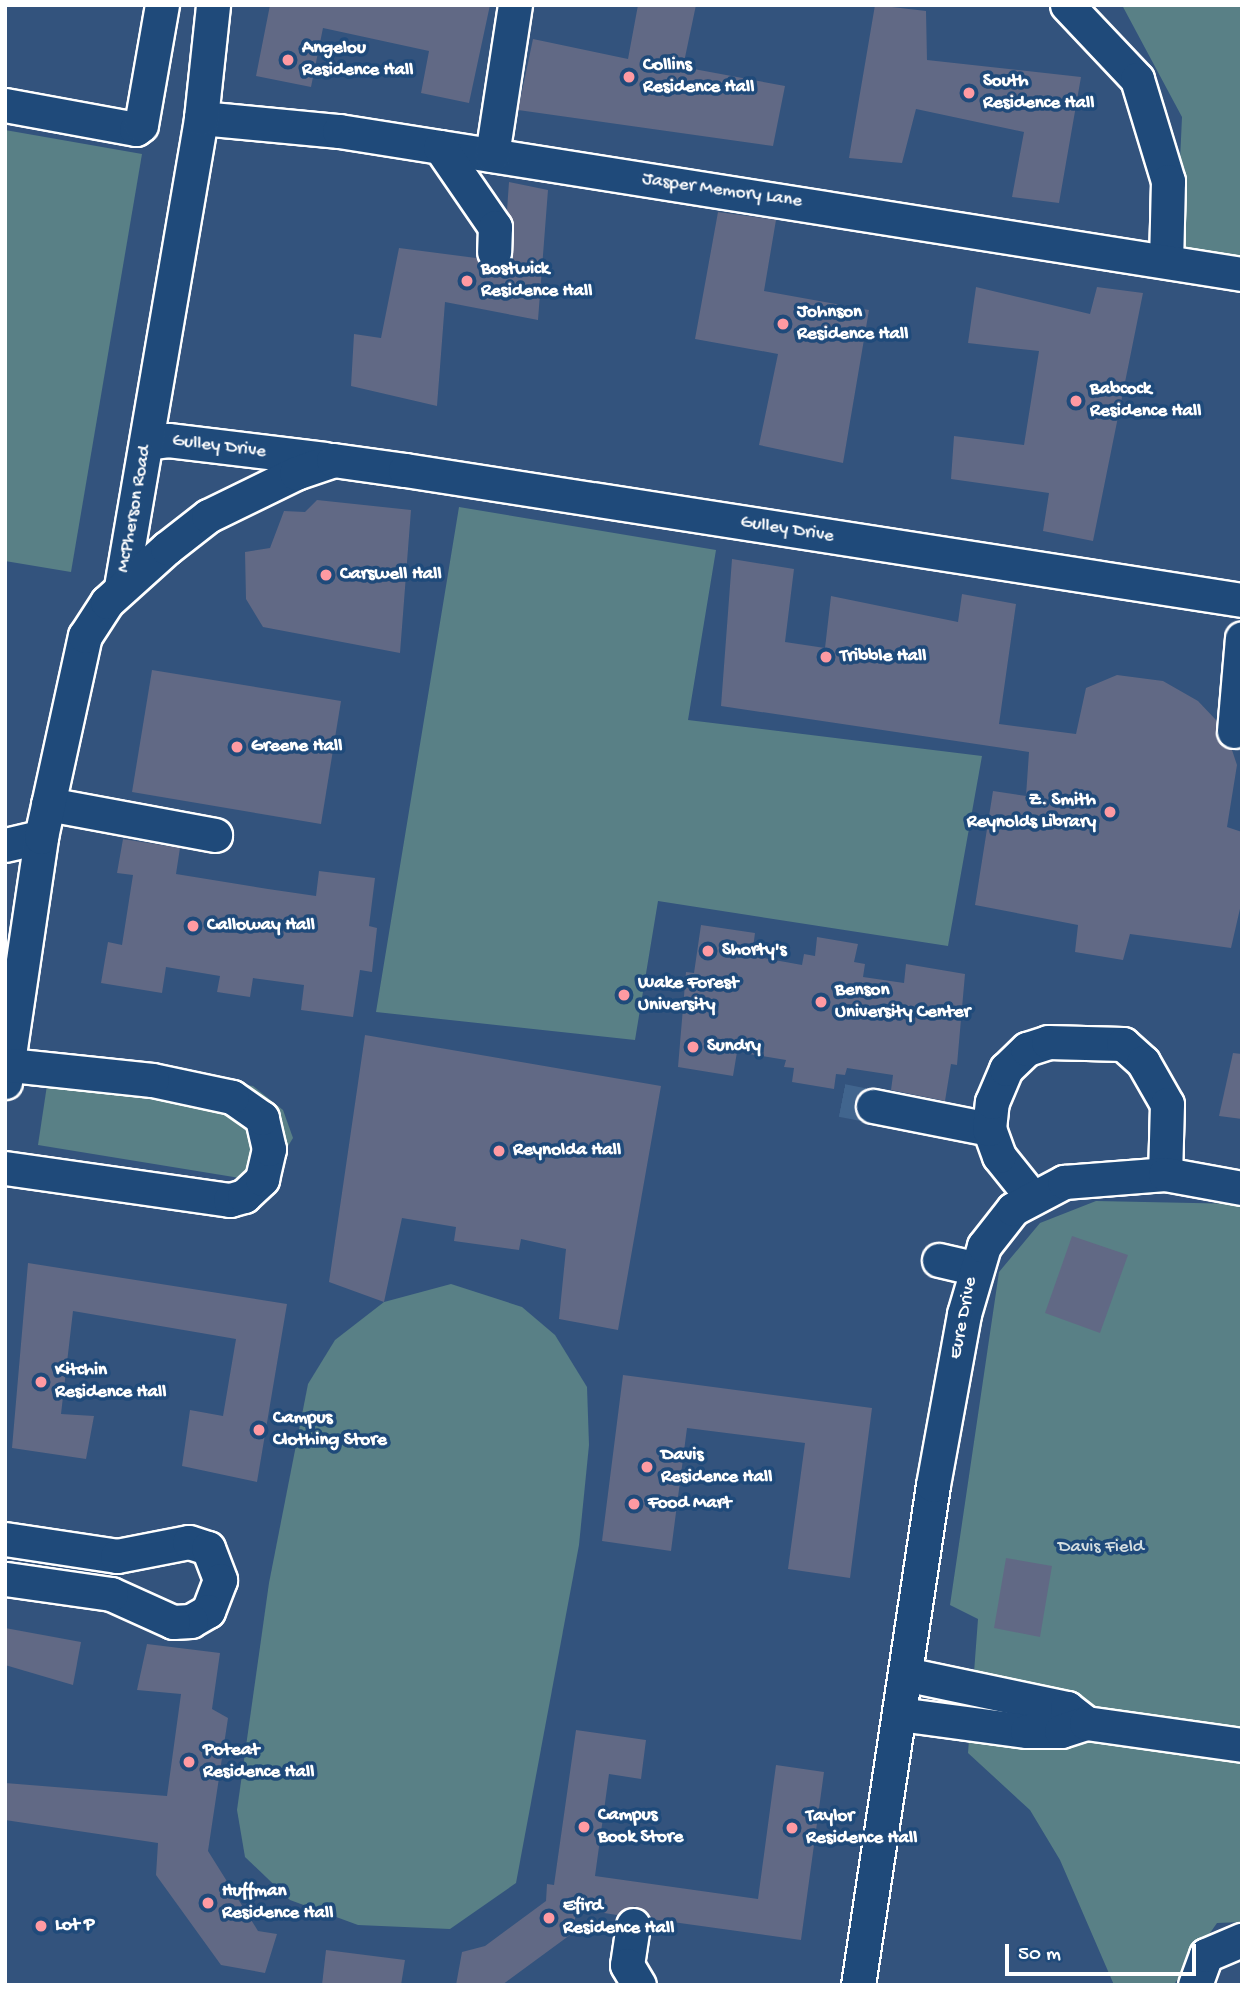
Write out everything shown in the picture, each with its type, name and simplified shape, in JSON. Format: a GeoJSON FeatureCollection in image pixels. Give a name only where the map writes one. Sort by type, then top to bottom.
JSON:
{"type":"FeatureCollection","features":[{"type":"Feature","properties":{"kind":"street"},"geometry":{"type":"LineString","coordinates":[[5,105],[141,125],[162,5]]}},
{"type":"Feature","properties":{"kind":"street"},"geometry":{"type":"LineString","coordinates":[[492,155],[515,5]]}},
{"type":"Feature","properties":{"kind":"street"},"geometry":{"type":"LineString","coordinates":[[1067,5],[1137,79],[1168,181],[1166,261]]}},
{"type":"Feature","properties":{"kind":"street","name":"McPherson Road"},"geometry":{"type":"LineString","coordinates":[[7,1074],[41,836],[77,654],[96,618],[121,587],[201,118],[207,6]]}},
{"type":"Feature","properties":{"kind":"street","name":"Jasper Memory Lane"},"geometry":{"type":"LineString","coordinates":[[201,118],[440,147],[1242,274]]}},
{"type":"Feature","properties":{"kind":"street"},"geometry":{"type":"LineString","coordinates":[[440,147],[495,227],[494,252]]}},
{"type":"Feature","properties":{"kind":"street","name":"Gulley Drive"},"geometry":{"type":"LineString","coordinates":[[147,443],[168,440],[333,460],[1242,600]]}},
{"type":"Feature","properties":{"kind":"street","name":"Gulley Drive"},"geometry":{"type":"LineString","coordinates":[[121,587],[208,516],[333,460]]}},
{"type":"Feature","properties":{"kind":"street"},"geometry":{"type":"LineString","coordinates":[[1234,731],[1242,638]]}},
{"type":"Feature","properties":{"kind":"street"},"geometry":{"type":"LineString","coordinates":[[48,804],[215,835]]}},
{"type":"Feature","properties":{"kind":"street"},"geometry":{"type":"LineString","coordinates":[[5,845],[41,836]]}},
{"type":"Feature","properties":{"kind":"street"},"geometry":{"type":"LineString","coordinates":[[1031,1196],[999,1156],[989,1129],[992,1102],[1006,1069],[1027,1049],[1048,1042],[1123,1044],[1143,1062],[1167,1104],[1165,1174]]}},
{"type":"Feature","properties":{"kind":"street"},"geometry":{"type":"LineString","coordinates":[[5,1168],[230,1200],[244,1196],[262,1178],[269,1149],[262,1118],[232,1097],[152,1080],[7,1074]]}},
{"type":"Feature","properties":{"kind":"street"},"geometry":{"type":"LineString","coordinates":[[873,1105],[989,1129]]}},
{"type":"Feature","properties":{"kind":"street","name":"Eure Drive"},"geometry":{"type":"LineString","coordinates":[[858,1985],[905,1674],[974,1268],[997,1226],[1031,1196],[1088,1177],[1165,1174],[1242,1188]]}},
{"type":"Feature","properties":{"kind":"street"},"geometry":{"type":"LineString","coordinates":[[939,1260],[974,1268]]}},
{"type":"Feature","properties":{"kind":"street"},"geometry":{"type":"LineString","coordinates":[[5,1539],[117,1556],[189,1542],[208,1548],[220,1580],[208,1611],[191,1621],[173,1622],[111,1594],[5,1579]]}},
{"type":"Feature","properties":{"kind":"street"},"geometry":{"type":"LineString","coordinates":[[905,1674],[1067,1708],[1086,1723]]}},
{"type":"Feature","properties":{"kind":"street"},"geometry":{"type":"LineString","coordinates":[[899,1714],[1027,1731],[1061,1731],[1086,1723],[1242,1745]]}},
{"type":"Feature","properties":{"kind":"street"},"geometry":{"type":"LineString","coordinates":[[633,1925],[627,1965],[639,1985]]}},
{"type":"Feature","properties":{"kind":"street"},"geometry":{"type":"LineString","coordinates":[[1195,1985],[1206,1955],[1242,1940]]}},
{"type":"Feature","properties":{"kind":"shaded area","name":"Wake Forest University"},"geometry":{"type":"Polygon","coordinates":[[[5,5],[1242,5],[1242,1985],[5,1985],[5,5]]]}},
{"type":"Feature","properties":{"kind":"green space"},"geometry":{"type":"Polygon","coordinates":[[[1122,5],[1242,5],[1242,274],[1176,247],[1182,117],[1122,5]]]}},
{"type":"Feature","properties":{"kind":"green space"},"geometry":{"type":"Polygon","coordinates":[[[5,130],[142,154],[71,572],[5,561],[5,130]]]}},
{"type":"Feature","properties":{"kind":"green space"},"geometry":{"type":"Polygon","coordinates":[[[459,507],[716,550],[688,720],[982,756],[948,946],[658,901],[635,1040],[376,1012],[459,507]]]}},
{"type":"Feature","properties":{"kind":"green space"},"geometry":{"type":"Polygon","coordinates":[[[52,1052],[253,1086],[283,1110],[293,1138],[277,1164],[252,1180],[38,1145],[52,1052]]]}},
{"type":"Feature","properties":{"kind":"green space","name":"Davis Field"},"geometry":{"type":"Polygon","coordinates":[[[1096,1201],[1242,1204],[1242,1922],[1217,1923],[1175,1983],[1167,1985],[1114,1985],[1060,1860],[1030,1810],[968,1753],[978,1619],[950,1605],[999,1272],[1040,1223],[1096,1201]]]}},
{"type":"Feature","properties":{"kind":"green space"},"geometry":{"type":"Polygon","coordinates":[[[451,1284],[522,1307],[555,1335],[587,1387],[589,1445],[579,1545],[516,1883],[450,1929],[358,1925],[290,1900],[245,1857],[237,1810],[269,1583],[308,1384],[335,1340],[384,1302],[451,1284]]]}},
{"type":"Feature","properties":{"kind":"building","name":"Angelou Residence Hall"},"geometry":{"type":"Polygon","coordinates":[[[270,5],[490,5],[469,103],[421,93],[429,51],[323,28],[311,87],[256,76],[270,5]]]}},
{"type":"Feature","properties":{"kind":"building","name":"Collins Residence Hall"},"geometry":{"type":"Polygon","coordinates":[[[638,5],[696,5],[683,67],[785,86],[773,146],[518,110],[533,39],[628,59],[638,5]]]}},
{"type":"Feature","properties":{"kind":"building","name":"South Residence Hall"},"geometry":{"type":"Polygon","coordinates":[[[875,5],[926,11],[927,60],[1081,77],[1059,203],[1012,197],[1024,132],[916,109],[902,163],[849,158],[875,5]]]}},
{"type":"Feature","properties":{"kind":"building","name":"Bostwick Residence Hall"},"geometry":{"type":"Polygon","coordinates":[[[509,182],[548,190],[538,320],[445,302],[437,406],[351,386],[354,334],[381,338],[399,248],[476,258],[493,271],[510,263],[514,228],[507,210],[509,182]]]}},
{"type":"Feature","properties":{"kind":"building","name":"Johnson Residence Hall"},"geometry":{"type":"Polygon","coordinates":[[[718,212],[776,220],[764,291],[869,310],[843,463],[759,445],[778,354],[695,339],[718,212]]]}},
{"type":"Feature","properties":{"kind":"building","name":"Babcock Residence Hall"},"geometry":{"type":"Polygon","coordinates":[[[976,287],[1090,314],[1097,287],[1143,293],[1093,541],[1043,531],[1049,493],[951,479],[954,436],[1024,445],[1039,351],[968,343],[976,287]]]}},
{"type":"Feature","properties":{"kind":"building","name":"Carswell Hall"},"geometry":{"type":"Polygon","coordinates":[[[317,500],[411,510],[400,653],[263,627],[246,599],[245,552],[270,548],[284,511],[305,512],[317,500]]]}},
{"type":"Feature","properties":{"kind":"building","name":"Z. Smith Reynolds Library"},"geometry":{"type":"Polygon","coordinates":[[[732,559],[794,569],[785,642],[825,648],[831,596],[958,622],[962,594],[1016,604],[999,724],[1076,734],[1086,688],[1117,675],[1163,681],[1198,701],[1216,720],[1217,740],[1232,750],[1237,765],[1227,827],[1242,832],[1242,900],[1231,948],[1130,934],[1123,960],[1075,952],[1078,925],[975,905],[993,791],[1026,796],[1029,752],[721,706],[732,559]]]}},
{"type":"Feature","properties":{"kind":"building","name":"Greene Hall"},"geometry":{"type":"Polygon","coordinates":[[[152,670],[341,701],[321,824],[132,792],[152,670]]]}},
{"type":"Feature","properties":{"kind":"building"},"geometry":{"type":"Polygon","coordinates":[[[123,839],[180,848],[176,874],[268,889],[316,896],[319,871],[375,878],[369,926],[377,928],[372,972],[360,970],[353,1017],[301,1010],[304,985],[253,978],[250,997],[217,992],[220,976],[166,967],[162,993],[101,983],[108,942],[122,945],[133,875],[117,873],[123,839]]]}},
{"type":"Feature","properties":{"kind":"building","name":"Benson University Center"},"geometry":{"type":"Polygon","coordinates":[[[701,925],[755,933],[752,956],[802,965],[804,954],[815,956],[817,937],[858,944],[854,962],[865,964],[863,977],[904,983],[906,964],[965,974],[957,1065],[951,1064],[945,1101],[891,1090],[893,1075],[847,1068],[845,1075],[836,1074],[834,1089],[792,1082],[794,1068],[784,1067],[786,1060],[737,1052],[733,1076],[678,1067],[686,972],[694,973],[701,925]]]}},
{"type":"Feature","properties":{"kind":"building","name":"Reynolda Hall"},"geometry":{"type":"Polygon","coordinates":[[[365,1035],[661,1086],[618,1330],[559,1319],[566,1249],[521,1239],[519,1250],[454,1241],[456,1227],[402,1218],[384,1302],[329,1282],[365,1035]]]}},
{"type":"Feature","properties":{"kind":"building"},"geometry":{"type":"Polygon","coordinates":[[[1233,1053],[1242,1054],[1242,1119],[1219,1116],[1233,1053]]]}},
{"type":"Feature","properties":{"kind":"building"},"geometry":{"type":"Polygon","coordinates":[[[1072,1236],[1128,1255],[1100,1333],[1045,1313],[1072,1236]]]}},
{"type":"Feature","properties":{"kind":"building","name":"Kitchin Residence Hall"},"geometry":{"type":"Polygon","coordinates":[[[28,1263],[287,1304],[257,1482],[182,1466],[190,1410],[223,1416],[236,1339],[73,1311],[61,1414],[94,1416],[86,1459],[12,1448],[28,1263]]]}},
{"type":"Feature","properties":{"kind":"building","name":"Davis Residence Hall"},"geometry":{"type":"Polygon","coordinates":[[[623,1375],[872,1408],[850,1578],[788,1569],[805,1443],[687,1428],[671,1551],[602,1541],[623,1375]]]}},
{"type":"Feature","properties":{"kind":"building"},"geometry":{"type":"Polygon","coordinates":[[[1006,1558],[1052,1566],[1040,1637],[994,1628],[1006,1558]]]}},
{"type":"Feature","properties":{"kind":"building"},"geometry":{"type":"Polygon","coordinates":[[[5,1628],[81,1642],[73,1685],[5,1665],[5,1628]]]}},
{"type":"Feature","properties":{"kind":"building","name":"Poteat Residence Hall"},"geometry":{"type":"Polygon","coordinates":[[[147,1644],[220,1653],[212,1709],[228,1718],[208,1851],[258,1931],[277,1934],[265,1973],[221,1965],[156,1875],[158,1843],[5,1820],[5,1783],[167,1796],[181,1694],[137,1690],[147,1644]]]}},
{"type":"Feature","properties":{"kind":"building","name":"Taylor Residence Hall"},"geometry":{"type":"Polygon","coordinates":[[[576,1730],[646,1740],[641,1779],[609,1774],[595,1876],[758,1899],[776,1765],[824,1772],[801,1940],[651,1919],[635,1906],[617,1915],[578,1909],[570,1935],[502,1985],[456,1985],[462,1952],[485,1946],[546,1901],[547,1884],[554,1885],[576,1730]]]}},
{"type":"Feature","properties":{"kind":"building"},"geometry":{"type":"Polygon","coordinates":[[[326,1950],[405,1960],[401,1985],[322,1985],[326,1950]]]}},
{"type":"Feature","properties":{"kind":"tunnel"},"geometry":{"type":"LineString","coordinates":[[842,1100],[873,1106]]}},
{"type":"Feature","properties":{"kind":"place","name":"Angelou Residence Hall"},"geometry":{"type":"Point","coordinates":[288,60]}},
{"type":"Feature","properties":{"kind":"place","name":"Collins Residence Hall"},"geometry":{"type":"Point","coordinates":[629,77]}},
{"type":"Feature","properties":{"kind":"place","name":"South Residence Hall"},"geometry":{"type":"Point","coordinates":[969,93]}},
{"type":"Feature","properties":{"kind":"place","name":"Bostwick Residence Hall"},"geometry":{"type":"Point","coordinates":[467,281]}},
{"type":"Feature","properties":{"kind":"place","name":"Johnson Residence Hall"},"geometry":{"type":"Point","coordinates":[783,324]}},
{"type":"Feature","properties":{"kind":"place","name":"Babcock Residence Hall"},"geometry":{"type":"Point","coordinates":[1076,401]}},
{"type":"Feature","properties":{"kind":"place","name":"Carswell Hall"},"geometry":{"type":"Point","coordinates":[326,575]}},
{"type":"Feature","properties":{"kind":"place","name":"Tribble Hall"},"geometry":{"type":"Point","coordinates":[826,657]}},
{"type":"Feature","properties":{"kind":"place","name":"Greene Hall"},"geometry":{"type":"Point","coordinates":[237,747]}},
{"type":"Feature","properties":{"kind":"place","name":"Z. Smith Reynolds Library"},"geometry":{"type":"Point","coordinates":[1110,812]}},
{"type":"Feature","properties":{"kind":"place","name":"Calloway Hall"},"geometry":{"type":"Point","coordinates":[193,926]}},
{"type":"Feature","properties":{"kind":"place","name":"Shorty's"},"geometry":{"type":"Point","coordinates":[708,951]}},
{"type":"Feature","properties":{"kind":"place","name":"Wake Forest University"},"geometry":{"type":"Point","coordinates":[624,995]}},
{"type":"Feature","properties":{"kind":"place","name":"Benson University Center"},"geometry":{"type":"Point","coordinates":[821,1002]}},
{"type":"Feature","properties":{"kind":"place","name":"Sundry"},"geometry":{"type":"Point","coordinates":[693,1047]}},
{"type":"Feature","properties":{"kind":"place","name":"Reynolda Hall"},"geometry":{"type":"Point","coordinates":[499,1151]}},
{"type":"Feature","properties":{"kind":"place","name":"Kitchin Residence Hall"},"geometry":{"type":"Point","coordinates":[41,1382]}},
{"type":"Feature","properties":{"kind":"place","name":"Campus Clothing Store"},"geometry":{"type":"Point","coordinates":[259,1430]}},
{"type":"Feature","properties":{"kind":"place","name":"Davis Residence Hall"},"geometry":{"type":"Point","coordinates":[647,1467]}},
{"type":"Feature","properties":{"kind":"place","name":"Food Mart"},"geometry":{"type":"Point","coordinates":[634,1504]}},
{"type":"Feature","properties":{"kind":"place","name":"Poteat Residence Hall"},"geometry":{"type":"Point","coordinates":[189,1762]}},
{"type":"Feature","properties":{"kind":"place","name":"Campus Book Store"},"geometry":{"type":"Point","coordinates":[584,1827]}},
{"type":"Feature","properties":{"kind":"place","name":"Taylor Residence Hall"},"geometry":{"type":"Point","coordinates":[792,1828]}},
{"type":"Feature","properties":{"kind":"place","name":"Huffman Residence Hall"},"geometry":{"type":"Point","coordinates":[208,1903]}},
{"type":"Feature","properties":{"kind":"place","name":"Efird Residence Hall"},"geometry":{"type":"Point","coordinates":[549,1918]}},
{"type":"Feature","properties":{"kind":"place","name":"Lot P"},"geometry":{"type":"Point","coordinates":[41,1926]}}]}
